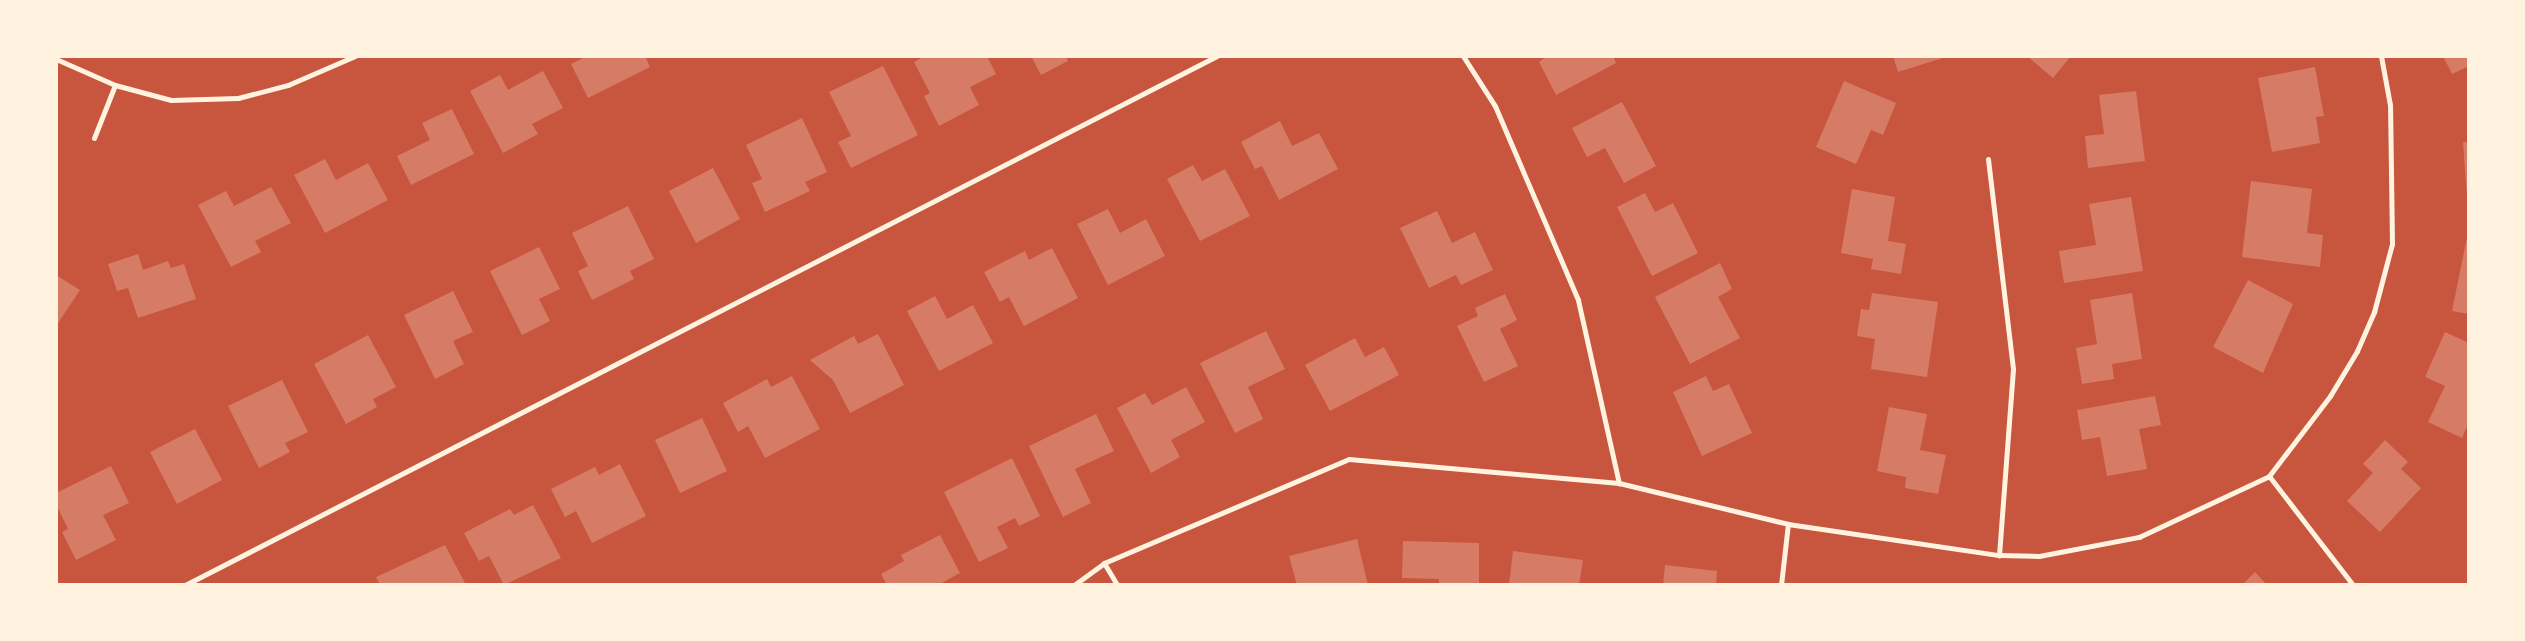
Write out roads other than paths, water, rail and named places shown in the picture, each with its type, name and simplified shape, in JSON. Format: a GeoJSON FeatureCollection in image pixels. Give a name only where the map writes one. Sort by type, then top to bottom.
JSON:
{"type":"FeatureCollection","features":[{"type":"Feature","properties":{"kind":"street"},"geometry":{"type":"LineString","coordinates":[[56,58],[115,85],[171,100],[238,98],[288,85],[355,56]]}},
{"type":"Feature","properties":{"kind":"street"},"geometry":{"type":"LineString","coordinates":[[185,585],[1217,56]]}},
{"type":"Feature","properties":{"kind":"street"},"geometry":{"type":"LineString","coordinates":[[1463,56],[1495,106],[1578,300],[1619,483]]}},
{"type":"Feature","properties":{"kind":"street"},"geometry":{"type":"LineString","coordinates":[[1074,585],[1104,563],[1349,459],[1619,483],[1788,524],[1999,555],[2056,554],[2139,537],[2269,476],[2330,396],[2357,351],[2385,273],[2392,244],[2390,106],[2381,56]]}},
{"type":"Feature","properties":{"kind":"street"},"geometry":{"type":"LineString","coordinates":[[94,138],[115,85]]}},
{"type":"Feature","properties":{"kind":"street"},"geometry":{"type":"LineString","coordinates":[[1988,159],[2013,369],[1999,555]]}},
{"type":"Feature","properties":{"kind":"street"},"geometry":{"type":"LineString","coordinates":[[2269,476],[2353,585]]}},
{"type":"Feature","properties":{"kind":"street"},"geometry":{"type":"LineString","coordinates":[[1780,585],[1788,524]]}},
{"type":"Feature","properties":{"kind":"street"},"geometry":{"type":"LineString","coordinates":[[1104,563],[1117,585]]}}]}
